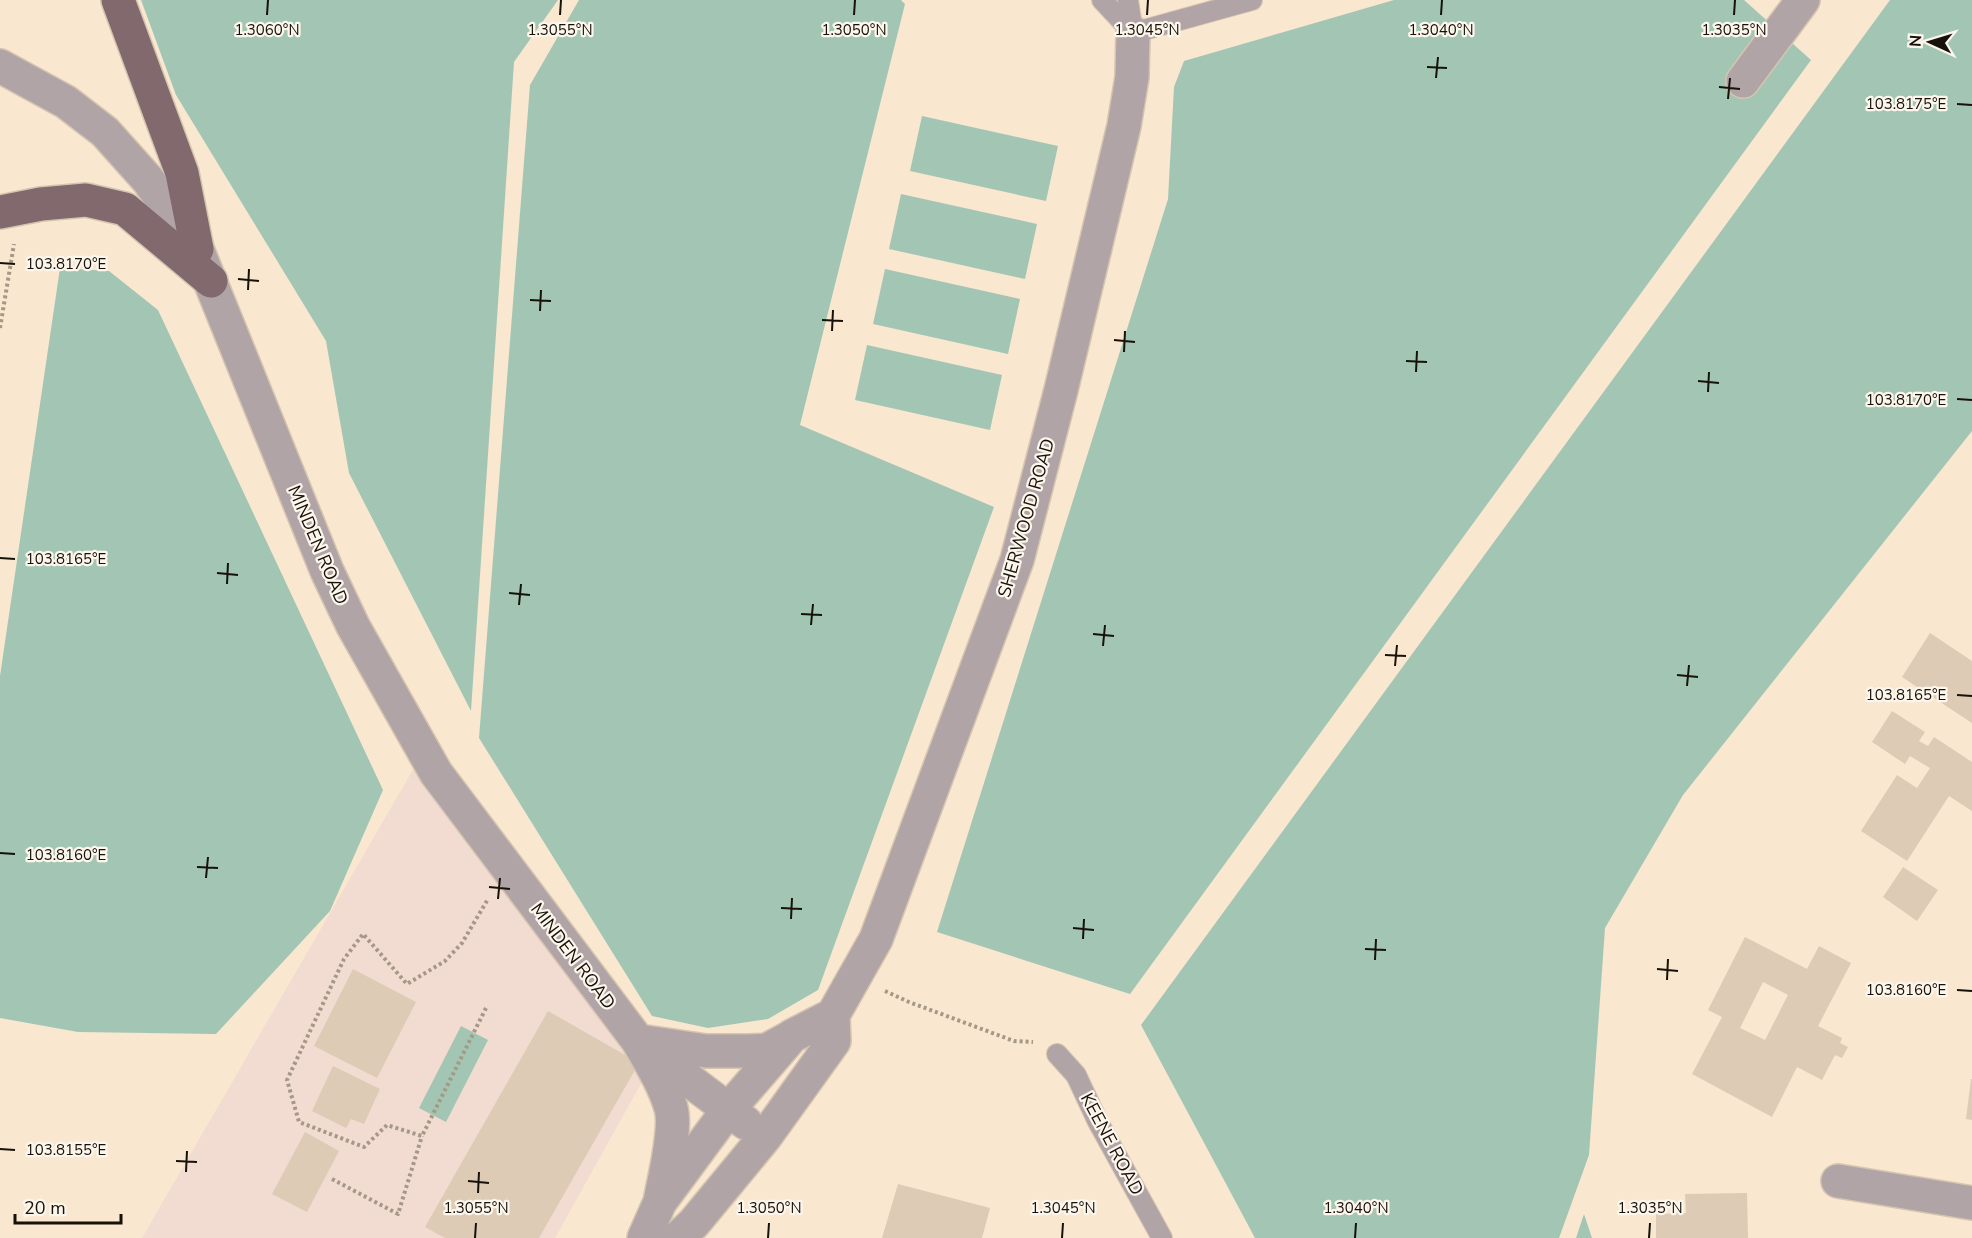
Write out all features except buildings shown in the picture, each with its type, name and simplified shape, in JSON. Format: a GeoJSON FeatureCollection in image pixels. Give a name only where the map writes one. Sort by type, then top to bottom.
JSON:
{"type":"FeatureCollection","features":[{"type":"Feature","properties":{"kind":"main road"},"geometry":{"type":"LineString","coordinates":[[118,0],[182,173],[197,249]]}},
{"type":"Feature","properties":{"kind":"main road"},"geometry":{"type":"LineString","coordinates":[[0,212],[40,204],[86,200],[125,209],[211,281]]}},
{"type":"Feature","properties":{"kind":"street"},"geometry":{"type":"LineString","coordinates":[[1743,81],[1799,2]]}},
{"type":"Feature","properties":{"kind":"street","name":"SHERWOOD ROAD"},"geometry":{"type":"LineString","coordinates":[[678,1238],[765,1137],[834,1041],[833,1015],[876,939],[1017,560],[1053,423],[1124,126],[1132,77],[1133,33]]}},
{"type":"Feature","properties":{"kind":"street","name":"MINDEN ROAD"},"geometry":{"type":"LineString","coordinates":[[0,66],[66,102],[105,132],[148,180],[197,249],[327,571],[364,646],[436,773],[638,1041],[660,1080],[672,1111],[671,1139],[660,1202]]}},
{"type":"Feature","properties":{"kind":"street"},"geometry":{"type":"LineString","coordinates":[[638,1041],[706,1052],[767,1050],[833,1015]]}},
{"type":"Feature","properties":{"kind":"street"},"geometry":{"type":"LineString","coordinates":[[644,1238],[660,1202],[728,1110],[792,1036]]}},
{"type":"Feature","properties":{"kind":"street","name":"MINDEN ROAD"},"geometry":{"type":"LineString","coordinates":[[638,1041],[765,1137]]}},
{"type":"Feature","properties":{"kind":"street"},"geometry":{"type":"LineString","coordinates":[[1838,1181],[1972,1203]]}},
{"type":"Feature","properties":{"kind":"lane"},"geometry":{"type":"LineString","coordinates":[[1102,0],[1133,33]]}},
{"type":"Feature","properties":{"kind":"lane"},"geometry":{"type":"LineString","coordinates":[[1128,0],[1133,33]]}},
{"type":"Feature","properties":{"kind":"lane"},"geometry":{"type":"LineString","coordinates":[[1133,33],[1252,0]]}},
{"type":"Feature","properties":{"kind":"lane","name":"KEENE ROAD"},"geometry":{"type":"LineString","coordinates":[[1057,1054],[1076,1075],[1098,1122],[1162,1238]]}},
{"type":"Feature","properties":{"kind":"path"},"geometry":{"type":"LineString","coordinates":[[422,1136],[387,1125],[364,1147],[298,1122],[287,1080],[344,959],[363,934],[407,984],[445,961],[462,944],[491,894]]}},
{"type":"Feature","properties":{"kind":"path"},"geometry":{"type":"LineString","coordinates":[[332,1179],[398,1214],[422,1136],[486,1008]]}},
{"type":"Feature","properties":{"kind":"shaded area"},"geometry":{"type":"Polygon","coordinates":[[[418,761],[648,1071],[555,1238],[142,1238],[418,761]]]}},
{"type":"Feature","properties":{"kind":"green space"},"geometry":{"type":"Polygon","coordinates":[[[141,0],[558,0],[514,62],[471,711],[349,473],[326,341],[176,95],[141,0]]]}},
{"type":"Feature","properties":{"kind":"green space"},"geometry":{"type":"Polygon","coordinates":[[[579,0],[901,0],[905,4],[800,425],[994,507],[818,990],[768,1019],[708,1028],[652,1016],[479,738],[530,85],[579,0]]]}},
{"type":"Feature","properties":{"kind":"green space"},"geometry":{"type":"Polygon","coordinates":[[[1394,0],[1744,0],[1811,60],[1130,994],[937,932],[1168,199],[1174,87],[1184,61],[1394,0]]]}},
{"type":"Feature","properties":{"kind":"green space"},"geometry":{"type":"Polygon","coordinates":[[[1890,0],[1972,0],[1972,431],[1683,795],[1605,928],[1589,1155],[1559,1238],[1255,1238],[1141,1025],[1890,0]]]}},
{"type":"Feature","properties":{"kind":"green space"},"geometry":{"type":"Polygon","coordinates":[[[922,116],[1058,146],[1046,201],[910,171],[922,116]]]}},
{"type":"Feature","properties":{"kind":"green space"},"geometry":{"type":"Polygon","coordinates":[[[901,194],[1037,224],[1025,279],[889,249],[901,194]]]}},
{"type":"Feature","properties":{"kind":"green space"},"geometry":{"type":"Polygon","coordinates":[[[60,268],[109,271],[158,310],[383,790],[330,911],[216,1034],[78,1032],[0,1018],[0,676],[60,268]]]}},
{"type":"Feature","properties":{"kind":"green space"},"geometry":{"type":"Polygon","coordinates":[[[885,269],[1020,299],[1008,354],[873,324],[885,269]]]}},
{"type":"Feature","properties":{"kind":"green space"},"geometry":{"type":"Polygon","coordinates":[[[867,345],[1002,375],[990,430],[855,400],[867,345]]]}},
{"type":"Feature","properties":{"kind":"green space"},"geometry":{"type":"Polygon","coordinates":[[[461,1026],[488,1040],[446,1122],[419,1108],[461,1026]]]}},
{"type":"Feature","properties":{"kind":"green space"},"geometry":{"type":"Polygon","coordinates":[[[1584,1214],[1592,1238],[1576,1238],[1584,1214]]]}}]}
